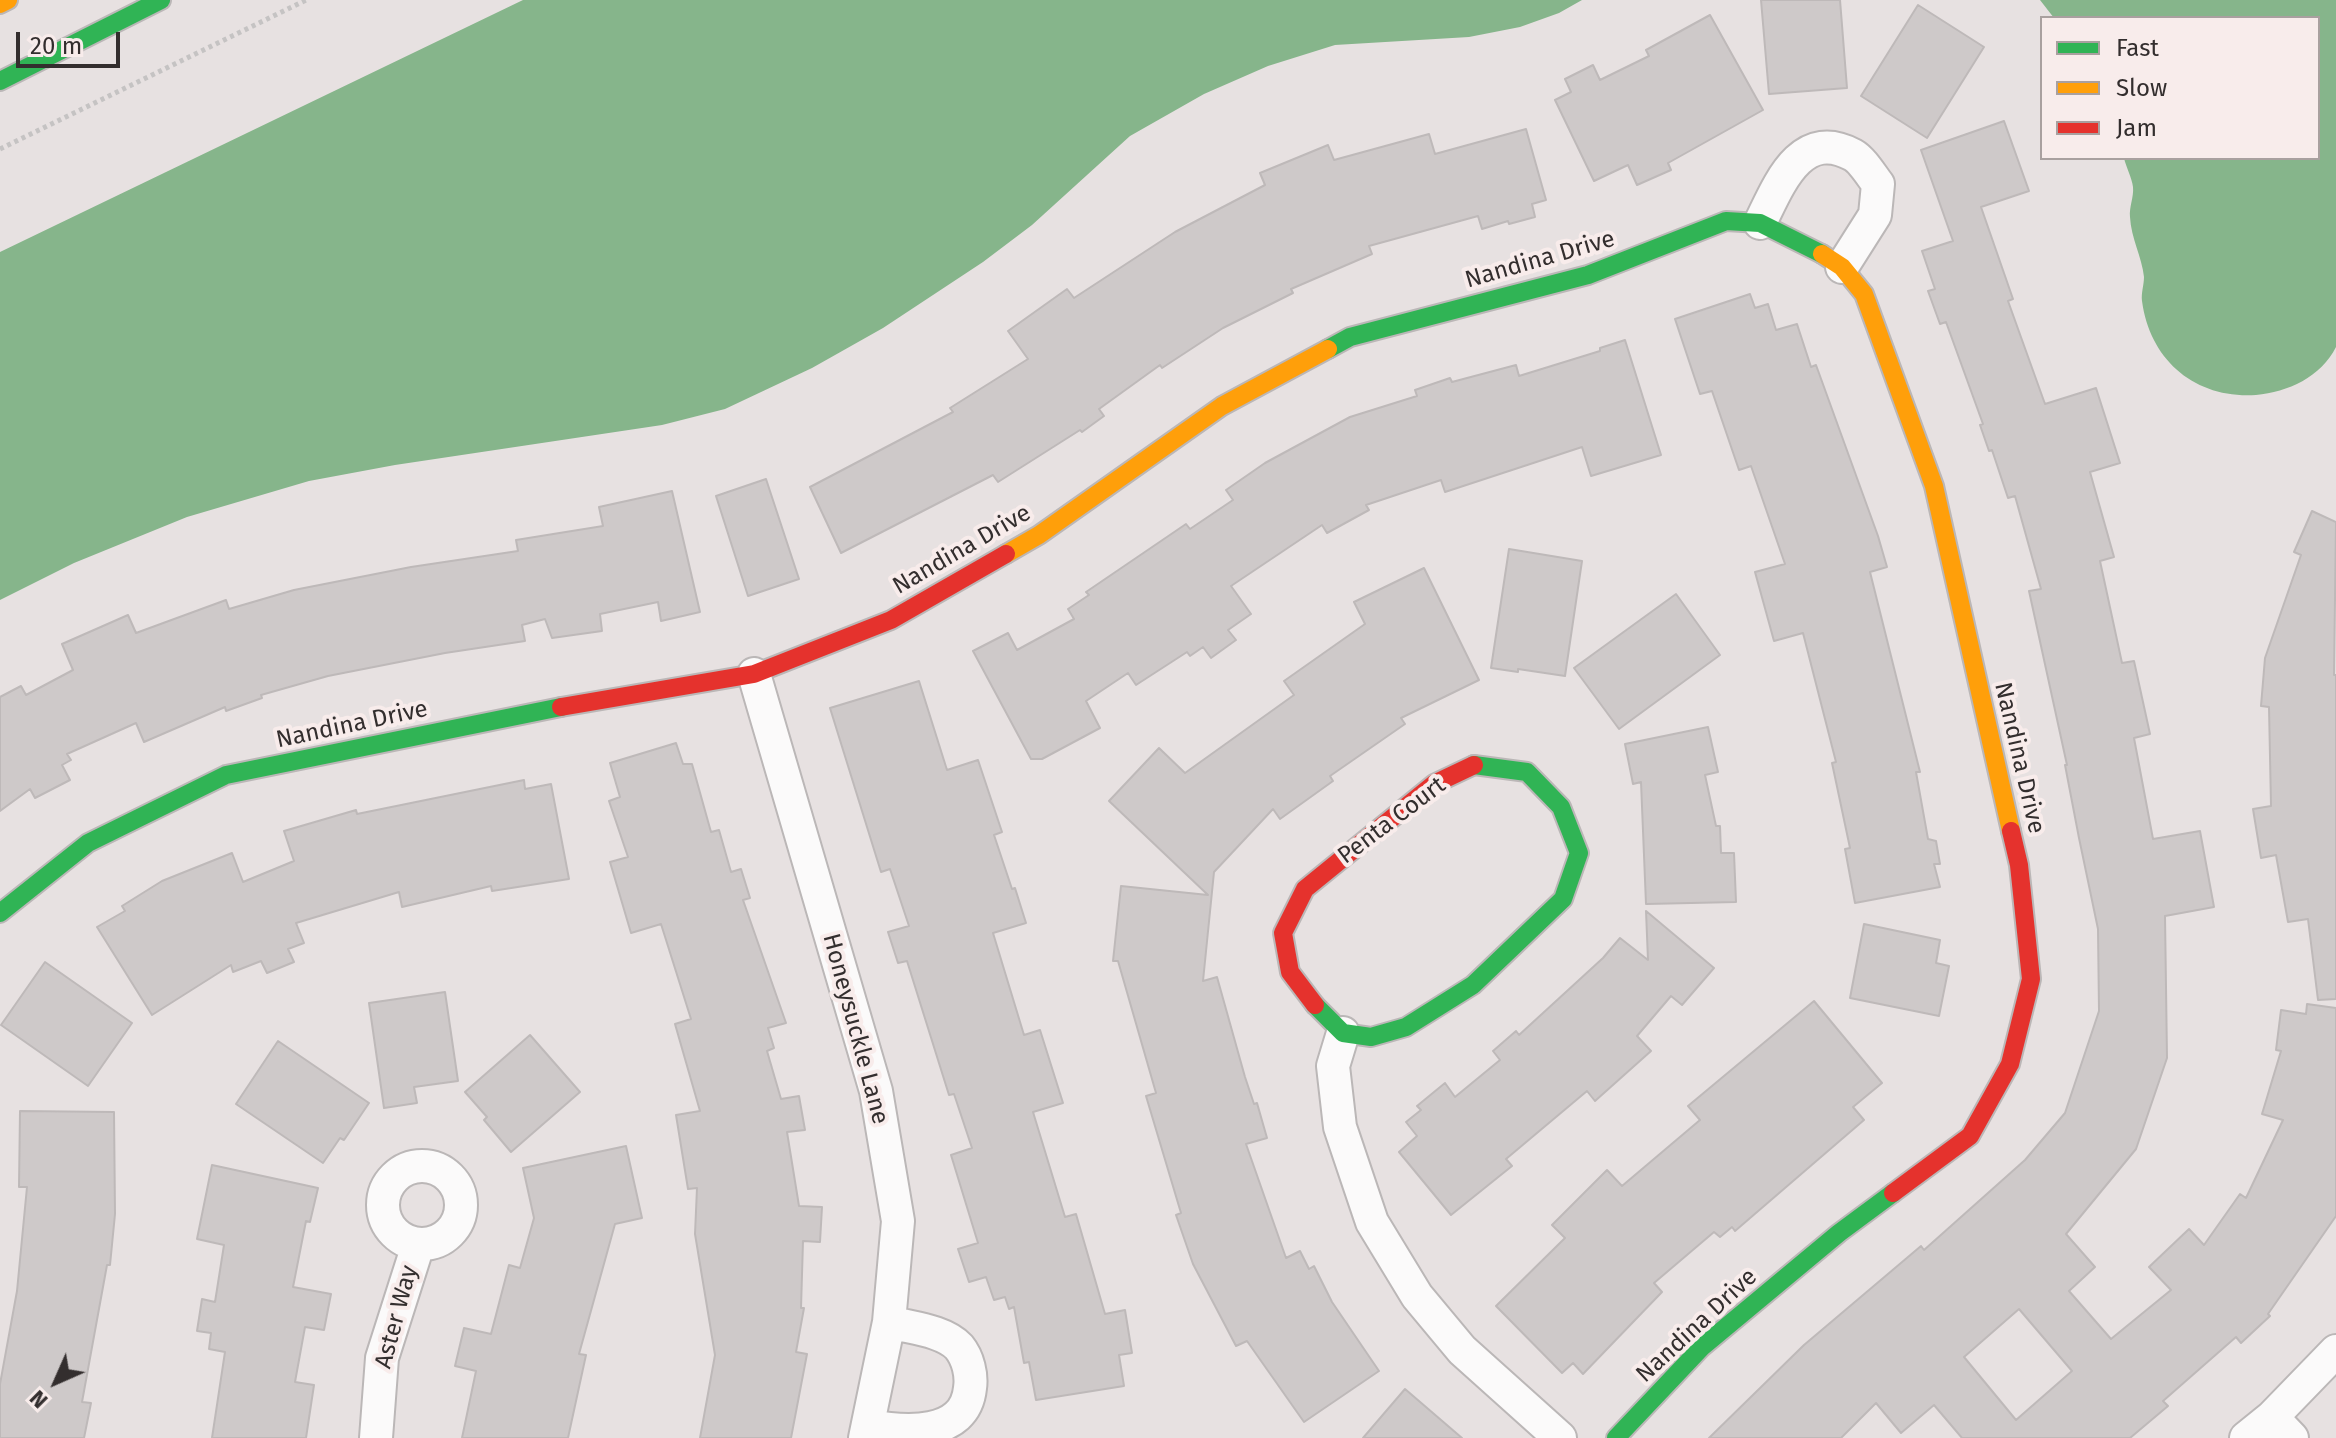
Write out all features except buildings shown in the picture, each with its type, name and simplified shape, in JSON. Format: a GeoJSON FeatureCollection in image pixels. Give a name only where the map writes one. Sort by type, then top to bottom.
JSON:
{"type":"FeatureCollection","features":[{"type":"Feature","properties":{"kind":"street"},"geometry":{"type":"LineString","coordinates":[[0,4],[8,0]]}},
{"type":"Feature","properties":{"kind":"street"},"geometry":{"type":"LineString","coordinates":[[0,81],[161,0]]}},
{"type":"Feature","properties":{"kind":"street"},"geometry":{"type":"LineString","coordinates":[[1760,223],[1786,172],[1804,153],[1827,148],[1855,155],[1878,184],[1875,215],[1842,267]]}},
{"type":"Feature","properties":{"kind":"street","name":"Nandina Drive"},"geometry":{"type":"LineString","coordinates":[[0,913],[88,843],[226,775],[520,714],[754,674],[891,620],[1039,535],[1222,406],[1350,337],[1588,275],[1726,221],[1760,223],[1810,246],[1842,267],[1864,294],[1934,486],[2019,865],[2031,979],[2010,1064],[1970,1136],[1839,1233],[1702,1347],[1616,1438]]}},
{"type":"Feature","properties":{"kind":"street","name":"Honeysuckle Lane"},"geometry":{"type":"LineString","coordinates":[[754,674],[876,1091],[898,1221],[889,1322],[866,1432]]}},
{"type":"Feature","properties":{"kind":"street","name":"Penta Court"},"geometry":{"type":"LineString","coordinates":[[1474,765],[1527,772],[1561,807],[1579,853],[1563,899],[1473,985],[1406,1027],[1371,1037],[1343,1033],[1317,1008],[1290,972],[1283,933],[1305,889],[1434,784],[1474,765]]}},
{"type":"Feature","properties":{"kind":"street"},"geometry":{"type":"LineString","coordinates":[[1343,1033],[1333,1066],[1340,1127],[1372,1222],[1417,1296],[1462,1350],[1560,1438]]}},
{"type":"Feature","properties":{"kind":"street","name":"Aster Way"},"geometry":{"type":"LineString","coordinates":[[376,1438],[382,1358],[418,1245]]}},
{"type":"Feature","properties":{"kind":"street"},"geometry":{"type":"LineString","coordinates":[[866,1432],[929,1430],[950,1422],[962,1411],[970,1394],[972,1374],[959,1347],[939,1335],[889,1322]]}},
{"type":"Feature","properties":{"kind":"street"},"geometry":{"type":"LineString","coordinates":[[2246,1438],[2282,1427],[2336,1351]]}},
{"type":"Feature","properties":{"kind":"path"},"geometry":{"type":"LineString","coordinates":[[0,149],[306,0]]}},
{"type":"Feature","properties":{"kind":"shaded area"},"geometry":{"type":"Polygon","coordinates":[[[523,0],[1582,0],[1559,13],[1520,27],[1469,37],[1335,45],[1268,66],[1204,94],[1130,136],[1032,225],[983,262],[883,328],[812,368],[725,409],[662,425],[309,481],[187,517],[74,563],[0,600],[0,252],[523,0]]]}},
{"type":"Feature","properties":{"kind":"shaded area"},"geometry":{"type":"Polygon","coordinates":[[[2040,0],[2336,0],[2336,347],[2313,375],[2280,390],[2234,395],[2196,383],[2166,358],[2155,342],[2142,301],[2144,277],[2130,217],[2133,187],[2125,160],[2320,160],[2320,16],[2052,16],[2040,0]]]}},
{"type":"Feature","properties":{"kind":"traffic: fast"},"geometry":{"type":"LineString","coordinates":[[0,81],[161,0]]}},
{"type":"Feature","properties":{"kind":"traffic: fast"},"geometry":{"type":"LineString","coordinates":[[1328,349],[1350,337],[1588,275],[1726,221],[1760,223],[1822,254]]}},
{"type":"Feature","properties":{"kind":"traffic: fast"},"geometry":{"type":"LineString","coordinates":[[0,913],[88,843],[226,775],[561,707]]}},
{"type":"Feature","properties":{"kind":"traffic: fast"},"geometry":{"type":"LineString","coordinates":[[1315,1005],[1343,1033],[1371,1037],[1406,1027],[1473,985],[1563,899],[1579,853],[1561,807],[1527,772],[1474,765]]}},
{"type":"Feature","properties":{"kind":"traffic: fast"},"geometry":{"type":"LineString","coordinates":[[1616,1438],[1702,1347],[1839,1233],[1893,1193]]}},
{"type":"Feature","properties":{"kind":"traffic: slow"},"geometry":{"type":"LineString","coordinates":[[0,4],[8,0]]}},
{"type":"Feature","properties":{"kind":"traffic: slow"},"geometry":{"type":"LineString","coordinates":[[1822,254],[1842,267],[1864,294],[1934,486],[2011,831]]}},
{"type":"Feature","properties":{"kind":"traffic: slow"},"geometry":{"type":"LineString","coordinates":[[1006,554],[1039,535],[1222,406],[1328,349]]}},
{"type":"Feature","properties":{"kind":"traffic: jam"},"geometry":{"type":"LineString","coordinates":[[561,707],[754,674],[891,620],[1006,554]]}},
{"type":"Feature","properties":{"kind":"traffic: jam"},"geometry":{"type":"LineString","coordinates":[[1315,1005],[1290,972],[1283,933],[1305,889],[1434,784],[1474,765]]}},
{"type":"Feature","properties":{"kind":"traffic: jam"},"geometry":{"type":"LineString","coordinates":[[1893,1193],[1970,1136],[2010,1064],[2031,979],[2019,865],[2011,831]]}}]}
